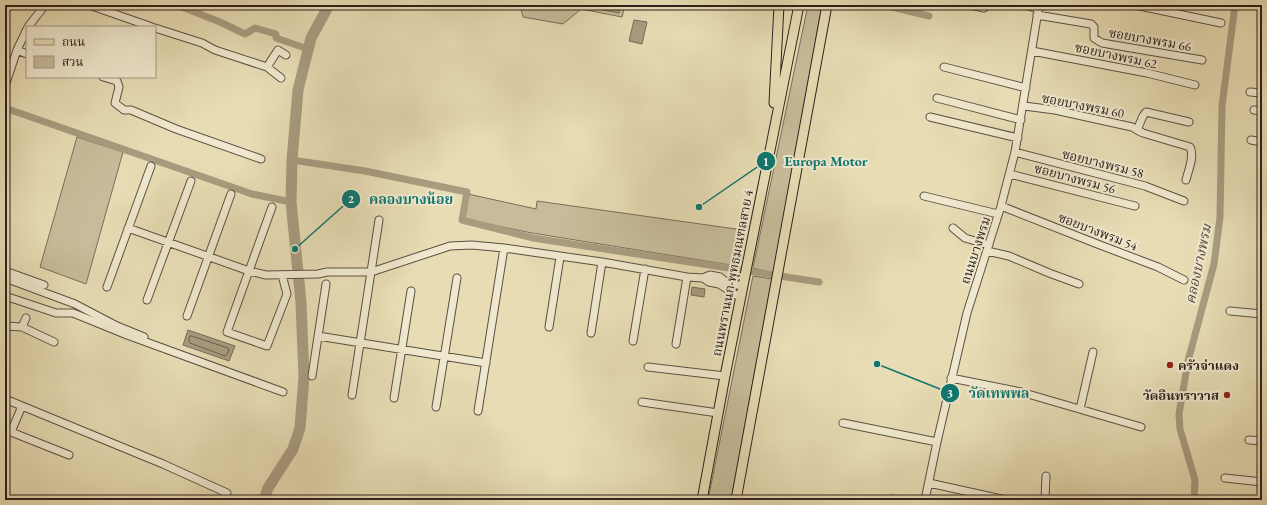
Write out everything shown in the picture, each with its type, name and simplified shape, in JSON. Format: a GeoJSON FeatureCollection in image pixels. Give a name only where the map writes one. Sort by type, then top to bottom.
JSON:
{"type":"FeatureCollection","features":[{"type":"Feature","properties":{"kind":"main road"},"geometry":{"type":"LineString","coordinates":[[773,134],[779,5]]}},
{"type":"Feature","properties":{"kind":"main road","name":"ถนนพรานนก-พุทธมณฑลสาย 4"},"geometry":{"type":"LineString","coordinates":[[702,500],[725,376],[799,5]]}},
{"type":"Feature","properties":{"kind":"main road"},"geometry":{"type":"LineString","coordinates":[[736,500],[827,5]]}},
{"type":"Feature","properties":{"kind":"street"},"geometry":{"type":"LineString","coordinates":[[29,26],[45,5]]}},
{"type":"Feature","properties":{"kind":"street"},"geometry":{"type":"LineString","coordinates":[[89,5],[151,26]]}},
{"type":"Feature","properties":{"kind":"street"},"geometry":{"type":"LineString","coordinates":[[970,5],[984,8],[988,5]]}},
{"type":"Feature","properties":{"kind":"street"},"geometry":{"type":"LineString","coordinates":[[1025,5],[1038,12],[1086,27]]}},
{"type":"Feature","properties":{"kind":"street"},"geometry":{"type":"LineString","coordinates":[[1135,5],[1221,24]]}},
{"type":"Feature","properties":{"kind":"street","name":"ถนนบางพรม"},"geometry":{"type":"LineString","coordinates":[[925,500],[951,378],[967,313],[998,214],[1002,206],[1010,174],[1024,106],[1038,12]]}},
{"type":"Feature","properties":{"kind":"street","name":"ซอยบางพรม 66"},"geometry":{"type":"LineString","coordinates":[[1038,12],[1091,24],[1094,27],[1094,38],[1102,43],[1202,60]]}},
{"type":"Feature","properties":{"kind":"street"},"geometry":{"type":"LineString","coordinates":[[156,28],[202,43],[215,50],[267,67],[281,78]]}},
{"type":"Feature","properties":{"kind":"street"},"geometry":{"type":"LineString","coordinates":[[5,86],[17,50],[26,30]]}},
{"type":"Feature","properties":{"kind":"street"},"geometry":{"type":"LineString","coordinates":[[17,50],[26,54]]}},
{"type":"Feature","properties":{"kind":"street"},"geometry":{"type":"LineString","coordinates":[[267,67],[278,50],[286,55]]}},
{"type":"Feature","properties":{"kind":"street","name":"ซอยบางพรม 62"},"geometry":{"type":"LineString","coordinates":[[1032,50],[1147,73],[1195,85]]}},
{"type":"Feature","properties":{"kind":"street"},"geometry":{"type":"LineString","coordinates":[[944,67],[1026,88]]}},
{"type":"Feature","properties":{"kind":"street"},"geometry":{"type":"LineString","coordinates":[[106,78],[117,81],[119,87],[115,103],[124,110],[131,110],[176,129],[261,159]]}},
{"type":"Feature","properties":{"kind":"street"},"geometry":{"type":"LineString","coordinates":[[1250,92],[1262,93]]}},
{"type":"Feature","properties":{"kind":"street"},"geometry":{"type":"LineString","coordinates":[[937,98],[1021,120]]}},
{"type":"Feature","properties":{"kind":"street","name":"ซอยบางพรม 60"},"geometry":{"type":"LineString","coordinates":[[1024,106],[1055,110],[1132,127],[1143,133],[1190,147],[1192,150],[1186,180]]}},
{"type":"Feature","properties":{"kind":"street"},"geometry":{"type":"LineString","coordinates":[[1254,110],[1262,111]]}},
{"type":"Feature","properties":{"kind":"street","name":"ซอยบางพรม 60"},"geometry":{"type":"LineString","coordinates":[[1137,130],[1146,112],[1189,122]]}},
{"type":"Feature","properties":{"kind":"street"},"geometry":{"type":"LineString","coordinates":[[930,117],[1018,138]]}},
{"type":"Feature","properties":{"kind":"street"},"geometry":{"type":"LineString","coordinates":[[1251,140],[1262,142]]}},
{"type":"Feature","properties":{"kind":"street","name":"ซอยบางพรม 58"},"geometry":{"type":"LineString","coordinates":[[1015,152],[1145,186],[1184,201]]}},
{"type":"Feature","properties":{"kind":"street"},"geometry":{"type":"LineString","coordinates":[[107,287],[151,166]]}},
{"type":"Feature","properties":{"kind":"street","name":"ซอยบางพรม 56"},"geometry":{"type":"LineString","coordinates":[[1010,174],[1135,206]]}},
{"type":"Feature","properties":{"kind":"street"},"geometry":{"type":"LineString","coordinates":[[147,300],[191,181]]}},
{"type":"Feature","properties":{"kind":"street"},"geometry":{"type":"LineString","coordinates":[[187,316],[231,194]]}},
{"type":"Feature","properties":{"kind":"street"},"geometry":{"type":"LineString","coordinates":[[924,196],[998,214]]}},
{"type":"Feature","properties":{"kind":"street","name":"ซอยบางพรม 54"},"geometry":{"type":"LineString","coordinates":[[1002,206],[1158,267],[1184,280]]}},
{"type":"Feature","properties":{"kind":"street"},"geometry":{"type":"LineString","coordinates":[[272,207],[227,332],[267,346],[287,294],[282,275]]}},
{"type":"Feature","properties":{"kind":"street"},"geometry":{"type":"LineString","coordinates":[[352,395],[379,220]]}},
{"type":"Feature","properties":{"kind":"street"},"geometry":{"type":"LineString","coordinates":[[128,228],[249,271],[266,275],[318,274],[327,272],[371,272],[450,246],[472,245],[602,262],[687,277],[703,278],[710,275],[720,278],[730,285],[743,285]]}},
{"type":"Feature","properties":{"kind":"street"},"geometry":{"type":"LineString","coordinates":[[953,228],[965,238],[1048,273],[1079,284]]}},
{"type":"Feature","properties":{"kind":"street"},"geometry":{"type":"LineString","coordinates":[[478,411],[504,248]]}},
{"type":"Feature","properties":{"kind":"street"},"geometry":{"type":"LineString","coordinates":[[549,327],[560,257]]}},
{"type":"Feature","properties":{"kind":"street"},"geometry":{"type":"LineString","coordinates":[[591,333],[602,262]]}},
{"type":"Feature","properties":{"kind":"street"},"geometry":{"type":"LineString","coordinates":[[633,341],[645,270]]}},
{"type":"Feature","properties":{"kind":"street"},"geometry":{"type":"LineString","coordinates":[[5,271],[44,285]]}},
{"type":"Feature","properties":{"kind":"street"},"geometry":{"type":"LineString","coordinates":[[676,344],[687,277]]}},
{"type":"Feature","properties":{"kind":"street"},"geometry":{"type":"LineString","coordinates":[[5,278],[75,304],[117,326],[154,340]]}},
{"type":"Feature","properties":{"kind":"street"},"geometry":{"type":"LineString","coordinates":[[436,407],[457,278]]}},
{"type":"Feature","properties":{"kind":"street"},"geometry":{"type":"LineString","coordinates":[[703,278],[709,282],[719,284],[741,298]]}},
{"type":"Feature","properties":{"kind":"street"},"geometry":{"type":"LineString","coordinates":[[312,376],[326,284]]}},
{"type":"Feature","properties":{"kind":"street"},"geometry":{"type":"LineString","coordinates":[[394,398],[411,291]]}},
{"type":"Feature","properties":{"kind":"street"},"geometry":{"type":"LineString","coordinates":[[5,296],[56,312],[73,313],[127,336],[283,392]]}},
{"type":"Feature","properties":{"kind":"street"},"geometry":{"type":"LineString","coordinates":[[1230,311],[1262,314]]}},
{"type":"Feature","properties":{"kind":"street"},"geometry":{"type":"LineString","coordinates":[[22,327],[26,318]]}},
{"type":"Feature","properties":{"kind":"street"},"geometry":{"type":"LineString","coordinates":[[5,326],[22,327],[54,342]]}},
{"type":"Feature","properties":{"kind":"street"},"geometry":{"type":"LineString","coordinates":[[318,336],[486,363]]}},
{"type":"Feature","properties":{"kind":"street"},"geometry":{"type":"LineString","coordinates":[[1080,409],[1093,352]]}},
{"type":"Feature","properties":{"kind":"street"},"geometry":{"type":"LineString","coordinates":[[648,367],[725,376]]}},
{"type":"Feature","properties":{"kind":"street"},"geometry":{"type":"LineString","coordinates":[[951,378],[1021,392],[1141,427]]}},
{"type":"Feature","properties":{"kind":"street"},"geometry":{"type":"LineString","coordinates":[[5,399],[156,461],[227,493]]}},
{"type":"Feature","properties":{"kind":"street"},"geometry":{"type":"LineString","coordinates":[[642,402],[718,413]]}},
{"type":"Feature","properties":{"kind":"street"},"geometry":{"type":"LineString","coordinates":[[22,406],[12,432],[69,455]]}},
{"type":"Feature","properties":{"kind":"street"},"geometry":{"type":"LineString","coordinates":[[843,423],[937,442]]}},
{"type":"Feature","properties":{"kind":"street"},"geometry":{"type":"LineString","coordinates":[[1249,440],[1262,441]]}},
{"type":"Feature","properties":{"kind":"street"},"geometry":{"type":"LineString","coordinates":[[1045,500],[1046,476]]}},
{"type":"Feature","properties":{"kind":"street"},"geometry":{"type":"LineString","coordinates":[[1226,478],[1262,482]]}},
{"type":"Feature","properties":{"kind":"street"},"geometry":{"type":"LineString","coordinates":[[929,483],[1006,500]]}},
{"type":"Feature","properties":{"kind":"green space"},"geometry":{"type":"Polygon","coordinates":[[[520,5],[625,5],[622,17],[581,9],[563,24],[523,17],[520,5]]]}},
{"type":"Feature","properties":{"kind":"green space"},"geometry":{"type":"Polygon","coordinates":[[[808,5],[822,5],[774,273],[753,268],[808,5]]]}},
{"type":"Feature","properties":{"kind":"green space"},"geometry":{"type":"Polygon","coordinates":[[[77,137],[123,152],[86,284],[40,267],[77,137]]]}},
{"type":"Feature","properties":{"kind":"green space"},"geometry":{"type":"Polygon","coordinates":[[[468,194],[536,209],[537,201],[743,230],[737,266],[532,233],[463,219],[468,194]]]}},
{"type":"Feature","properties":{"kind":"green space"},"geometry":{"type":"Polygon","coordinates":[[[753,276],[772,279],[731,500],[708,500],[753,276]]]}},
{"type":"Feature","properties":{"kind":"water"},"geometry":{"type":"Polygon","coordinates":[[[588,5],[621,5],[619,13],[587,7],[588,5]]]}},
{"type":"Feature","properties":{"kind":"water"},"geometry":{"type":"Polygon","coordinates":[[[634,20],[647,22],[642,44],[629,41],[634,20]]]}},
{"type":"Feature","properties":{"kind":"water"},"geometry":{"type":"Polygon","coordinates":[[[692,287],[705,289],[704,297],[691,295],[692,287]]]}},
{"type":"Feature","properties":{"kind":"water"},"geometry":{"type":"Polygon","coordinates":[[[188,330],[235,346],[229,361],[183,345],[188,330]]]}},
{"type":"Feature","properties":{"kind":"waterway"},"geometry":{"type":"LineString","coordinates":[[177,5],[220,22],[245,34],[255,28],[276,34],[276,38],[308,49]]}},
{"type":"Feature","properties":{"kind":"waterway"},"geometry":{"type":"LineString","coordinates":[[264,500],[268,488],[293,449],[300,428],[304,377],[301,302],[291,202],[292,160],[298,90],[311,38],[329,5]]}},
{"type":"Feature","properties":{"kind":"waterway"},"geometry":{"type":"LineString","coordinates":[[884,5],[929,16]]}},
{"type":"Feature","properties":{"kind":"waterway","name":"คลองบางพรม"},"geometry":{"type":"LineString","coordinates":[[1194,500],[1195,480],[1180,429],[1179,414],[1188,361],[1214,264],[1220,217],[1222,106],[1235,5]]}},
{"type":"Feature","properties":{"kind":"waterway"},"geometry":{"type":"LineString","coordinates":[[5,108],[252,194],[291,202]]}},
{"type":"Feature","properties":{"kind":"waterway"},"geometry":{"type":"LineString","coordinates":[[292,160],[365,171],[467,192],[462,220],[533,238],[819,282]]}},
{"type":"Feature","properties":{"kind":"place","name":"Europa Motor"},"geometry":{"type":"Point","coordinates":[699,207]}},
{"type":"Feature","properties":{"kind":"place","name":"คลองบางน้อย"},"geometry":{"type":"Point","coordinates":[295,249]}},
{"type":"Feature","properties":{"kind":"place","name":"วัดเทพพล"},"geometry":{"type":"Point","coordinates":[877,364]}},
{"type":"Feature","properties":{"kind":"place","name":"ครัวจ่าแดง"},"geometry":{"type":"Point","coordinates":[1170,365]}},
{"type":"Feature","properties":{"kind":"place","name":"วัดอินทราวาส"},"geometry":{"type":"Point","coordinates":[1227,395]}}]}
